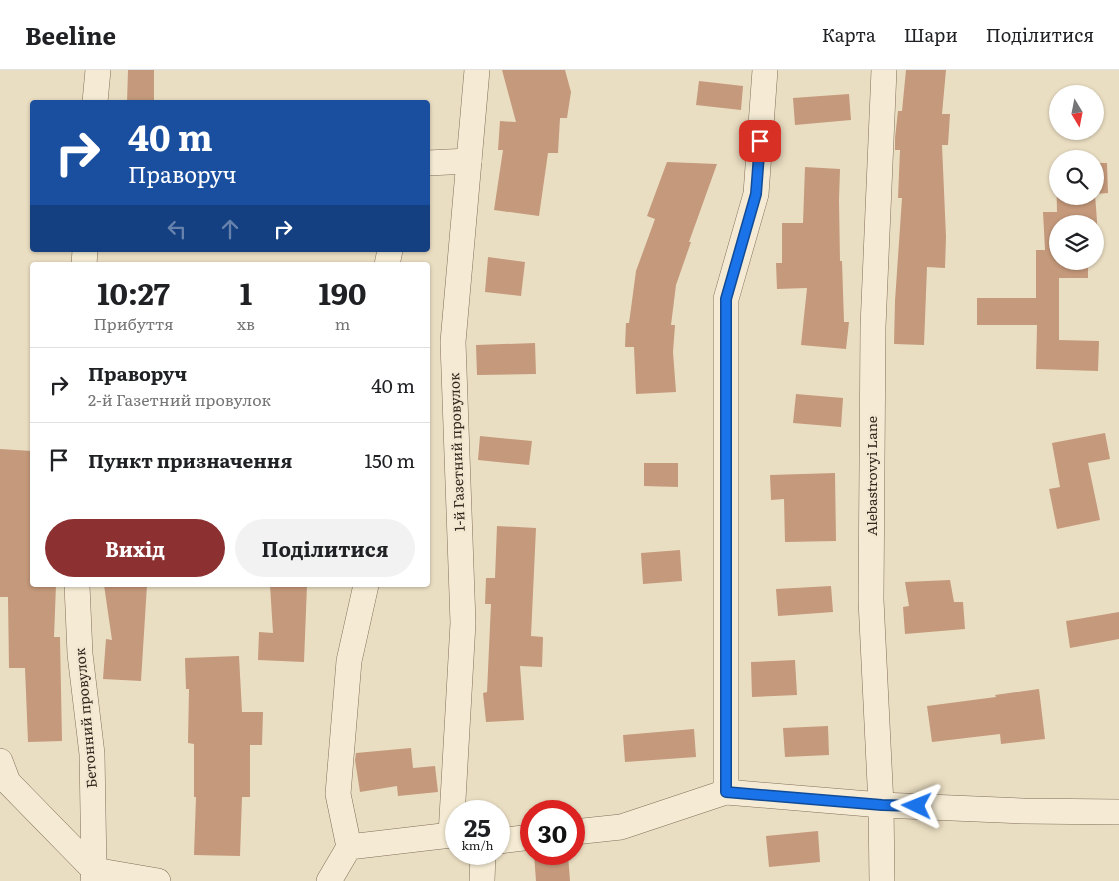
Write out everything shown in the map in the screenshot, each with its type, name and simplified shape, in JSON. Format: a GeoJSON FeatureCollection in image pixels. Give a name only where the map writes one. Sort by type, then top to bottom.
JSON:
{"type":"FeatureCollection","features":[{"type":"Feature","properties":{"kind":"street"},"geometry":{"type":"LineString","coordinates":[[95,100],[98,70]]}},
{"type":"Feature","properties":{"kind":"street","name":"1-й Газетний провулок"},"geometry":{"type":"LineString","coordinates":[[456,800],[463,623],[453,342],[477,70]]}},
{"type":"Feature","properties":{"kind":"street"},"geometry":{"type":"LineString","coordinates":[[726,792],[726,299],[756,194],[765,70]]}},
{"type":"Feature","properties":{"kind":"street","name":"Alebastrovyi Lane"},"geometry":{"type":"LineString","coordinates":[[882,881],[882,805],[871,590],[873,327],[884,70]]}},
{"type":"Feature","properties":{"kind":"street"},"geometry":{"type":"LineString","coordinates":[[430,163],[469,161]]}},
{"type":"Feature","properties":{"kind":"street","name":"Бетонний провулок"},"geometry":{"type":"LineString","coordinates":[[77,587],[80,654],[92,754],[94,876]]}},
{"type":"Feature","properties":{"kind":"street"},"geometry":{"type":"LineString","coordinates":[[329,881],[349,847],[338,794],[349,661],[366,587]]}},
{"type":"Feature","properties":{"kind":"street"},"geometry":{"type":"LineString","coordinates":[[0,761],[8,782],[94,876],[158,881]]}},
{"type":"Feature","properties":{"kind":"street"},"geometry":{"type":"LineString","coordinates":[[585,831],[621,827],[726,792],[882,805],[1023,811],[1119,812]]}},
{"type":"Feature","properties":{"kind":"street"},"geometry":{"type":"LineString","coordinates":[[349,847],[445,837]]}},
{"type":"Feature","properties":{"kind":"street"},"geometry":{"type":"LineString","coordinates":[[482,881],[483,865]]}},
{"type":"Feature","properties":{"kind":"building"},"geometry":{"type":"Polygon","coordinates":[[[128,70],[154,70],[154,100],[127,100],[128,70]]]}},
{"type":"Feature","properties":{"kind":"building"},"geometry":{"type":"Polygon","coordinates":[[[502,70],[565,70],[571,92],[567,118],[560,118],[558,153],[548,153],[539,216],[494,210],[503,150],[498,150],[500,121],[516,122],[502,70]]]}},
{"type":"Feature","properties":{"kind":"building"},"geometry":{"type":"Polygon","coordinates":[[[906,70],[946,70],[942,114],[950,114],[948,145],[942,145],[946,237],[945,268],[927,267],[924,345],[894,344],[902,198],[898,198],[900,150],[895,150],[895,138],[898,111],[902,111],[906,70]]]}},
{"type":"Feature","properties":{"kind":"building"},"geometry":{"type":"Polygon","coordinates":[[[699,81],[743,86],[741,110],[696,105],[699,81]]]}},
{"type":"Feature","properties":{"kind":"building"},"geometry":{"type":"Polygon","coordinates":[[[849,94],[851,120],[795,125],[793,98],[849,94]]]}},
{"type":"Feature","properties":{"kind":"building"},"geometry":{"type":"Polygon","coordinates":[[[667,162],[717,164],[676,285],[671,325],[675,325],[673,352],[676,392],[636,394],[634,347],[625,347],[626,323],[629,323],[636,271],[655,219],[647,216],[667,162]]]}},
{"type":"Feature","properties":{"kind":"building"},"geometry":{"type":"Polygon","coordinates":[[[1104,163],[1107,163],[1108,193],[1104,193],[1104,163]]]}},
{"type":"Feature","properties":{"kind":"building"},"geometry":{"type":"Polygon","coordinates":[[[805,167],[840,169],[840,261],[842,261],[844,322],[849,322],[846,349],[801,345],[807,288],[777,289],[776,263],[782,263],[782,223],[803,223],[805,167]]]}},
{"type":"Feature","properties":{"kind":"building"},"geometry":{"type":"Polygon","coordinates":[[[1057,205],[1096,205],[1097,215],[1049,215],[1049,270],[1088,270],[1088,278],[1059,278],[1059,340],[1099,341],[1098,371],[1036,369],[1037,325],[977,325],[977,298],[1036,298],[1036,250],[1045,250],[1043,212],[1057,212],[1057,205]]]}},
{"type":"Feature","properties":{"kind":"building"},"geometry":{"type":"Polygon","coordinates":[[[488,257],[525,262],[521,296],[485,292],[488,257]]]}},
{"type":"Feature","properties":{"kind":"building"},"geometry":{"type":"Polygon","coordinates":[[[535,343],[536,374],[477,375],[476,345],[535,343]]]}},
{"type":"Feature","properties":{"kind":"building"},"geometry":{"type":"Polygon","coordinates":[[[796,394],[843,398],[841,427],[793,423],[796,394]]]}},
{"type":"Feature","properties":{"kind":"building"},"geometry":{"type":"Polygon","coordinates":[[[1105,433],[1110,459],[1088,463],[1100,520],[1057,529],[1049,489],[1060,487],[1052,443],[1105,433]]]}},
{"type":"Feature","properties":{"kind":"building"},"geometry":{"type":"Polygon","coordinates":[[[480,436],[532,441],[529,465],[478,460],[480,436]]]}},
{"type":"Feature","properties":{"kind":"building"},"geometry":{"type":"Polygon","coordinates":[[[0,449],[30,451],[30,587],[56,587],[54,637],[60,637],[62,741],[28,742],[25,668],[9,668],[8,597],[0,597],[0,449]]]}},
{"type":"Feature","properties":{"kind":"building"},"geometry":{"type":"Polygon","coordinates":[[[644,463],[678,463],[678,487],[644,486],[644,463]]]}},
{"type":"Feature","properties":{"kind":"building"},"geometry":{"type":"Polygon","coordinates":[[[835,473],[836,541],[785,542],[784,499],[771,500],[770,475],[835,473]]]}},
{"type":"Feature","properties":{"kind":"building"},"geometry":{"type":"Polygon","coordinates":[[[497,526],[536,528],[531,636],[543,637],[542,667],[520,666],[524,720],[486,722],[483,693],[487,692],[491,604],[485,604],[486,578],[495,578],[497,526]]]}},
{"type":"Feature","properties":{"kind":"building"},"geometry":{"type":"Polygon","coordinates":[[[680,550],[682,581],[643,584],[641,553],[680,550]]]}},
{"type":"Feature","properties":{"kind":"building"},"geometry":{"type":"Polygon","coordinates":[[[950,580],[954,602],[963,602],[965,629],[905,634],[903,607],[909,606],[905,582],[950,580]]]}},
{"type":"Feature","properties":{"kind":"building"},"geometry":{"type":"Polygon","coordinates":[[[831,586],[833,612],[778,616],[776,589],[831,586]]]}},
{"type":"Feature","properties":{"kind":"building"},"geometry":{"type":"Polygon","coordinates":[[[104,587],[147,587],[141,681],[103,679],[106,639],[112,640],[104,587]]]}},
{"type":"Feature","properties":{"kind":"building"},"geometry":{"type":"Polygon","coordinates":[[[270,587],[307,587],[304,662],[258,660],[259,632],[273,633],[270,587]]]}},
{"type":"Feature","properties":{"kind":"building"},"geometry":{"type":"Polygon","coordinates":[[[1119,612],[1119,639],[1070,648],[1066,621],[1119,612]]]}},
{"type":"Feature","properties":{"kind":"building"},"geometry":{"type":"Polygon","coordinates":[[[239,656],[242,712],[263,712],[262,745],[250,745],[250,797],[242,797],[240,856],[194,855],[196,797],[194,797],[194,744],[188,743],[189,689],[186,689],[185,658],[239,656]]]}},
{"type":"Feature","properties":{"kind":"building"},"geometry":{"type":"Polygon","coordinates":[[[795,660],[797,695],[752,697],[751,662],[795,660]]]}},
{"type":"Feature","properties":{"kind":"building"},"geometry":{"type":"Polygon","coordinates":[[[1039,689],[1045,739],[1001,744],[1000,734],[932,742],[927,706],[1039,689]]]}},
{"type":"Feature","properties":{"kind":"building"},"geometry":{"type":"Polygon","coordinates":[[[828,726],[829,755],[785,757],[783,728],[828,726]]]}},
{"type":"Feature","properties":{"kind":"building"},"geometry":{"type":"Polygon","coordinates":[[[694,729],[696,757],[625,762],[623,735],[694,729]]]}},
{"type":"Feature","properties":{"kind":"building"},"geometry":{"type":"Polygon","coordinates":[[[411,748],[413,768],[435,766],[438,792],[398,796],[397,786],[360,792],[355,760],[356,753],[411,748]]]}},
{"type":"Feature","properties":{"kind":"building"},"geometry":{"type":"Polygon","coordinates":[[[818,831],[820,862],[769,867],[766,836],[818,831]]]}},
{"type":"Feature","properties":{"kind":"building"},"geometry":{"type":"Polygon","coordinates":[[[535,865],[569,865],[570,881],[536,881],[535,865]]]}},
{"type":"Feature","properties":{"kind":"route"},"geometry":{"type":"LineString","coordinates":[[760,141],[756,194],[726,299],[726,792],[882,805],[917,806]]}}]}
